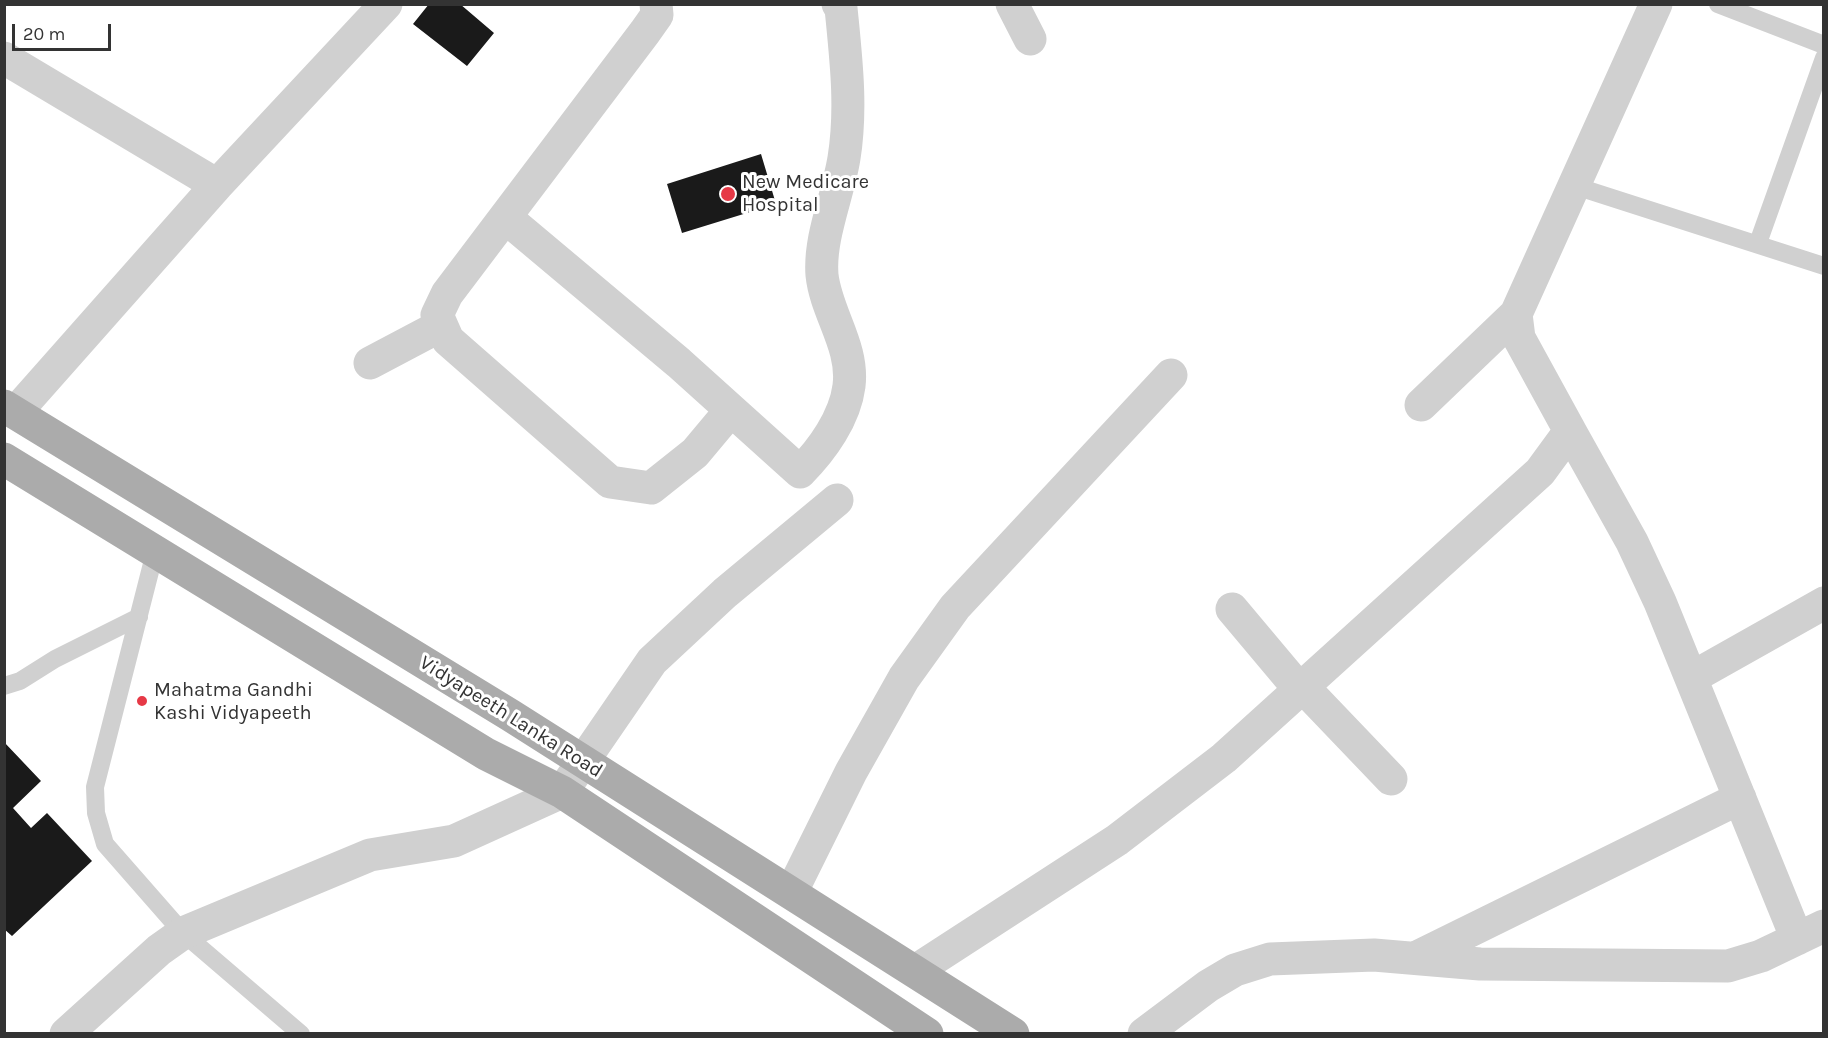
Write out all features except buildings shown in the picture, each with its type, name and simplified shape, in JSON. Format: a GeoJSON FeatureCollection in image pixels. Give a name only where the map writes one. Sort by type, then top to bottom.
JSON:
{"type":"FeatureCollection","features":[{"type":"Feature","properties":{"kind":"main road","name":"Vidyapeeth Lanka Road"},"geometry":{"type":"LineString","coordinates":[[10,409],[792,891],[1014,1034]]}},
{"type":"Feature","properties":{"kind":"main road","name":"Vidyapeeth Lanka Road"},"geometry":{"type":"LineString","coordinates":[[4,459],[486,754],[562,792],[927,1034]]}},
{"type":"Feature","properties":{"kind":"street"},"geometry":{"type":"LineString","coordinates":[[10,409],[386,4]]}},
{"type":"Feature","properties":{"kind":"street"},"geometry":{"type":"LineString","coordinates":[[656,4],[657,15],[645,32],[447,294],[438,315],[440,326],[448,340],[610,482],[651,488],[695,453],[731,410]]}},
{"type":"Feature","properties":{"kind":"street"},"geometry":{"type":"LineString","coordinates":[[1012,4],[1030,39]]}},
{"type":"Feature","properties":{"kind":"street"},"geometry":{"type":"LineString","coordinates":[[1421,405],[1516,314],[1656,4]]}},
{"type":"Feature","properties":{"kind":"street"},"geometry":{"type":"LineString","coordinates":[[505,217],[800,472],[823,444],[841,412],[849,386],[847,352],[822,276],[824,249],[844,159],[850,102],[840,6]]}},
{"type":"Feature","properties":{"kind":"street"},"geometry":{"type":"LineString","coordinates":[[4,58],[217,185]]}},
{"type":"Feature","properties":{"kind":"street"},"geometry":{"type":"LineString","coordinates":[[1144,1034],[1235,970],[1269,959],[1374,955],[1543,966],[1728,966],[1761,957],[1810,933],[1740,798],[1660,602],[1632,542],[1519,338],[1516,314]]}},
{"type":"Feature","properties":{"kind":"street"},"geometry":{"type":"LineString","coordinates":[[370,363],[440,326]]}},
{"type":"Feature","properties":{"kind":"street"},"geometry":{"type":"LineString","coordinates":[[792,891],[852,772],[904,678],[955,607],[1171,375]]}},
{"type":"Feature","properties":{"kind":"street"},"geometry":{"type":"LineString","coordinates":[[915,972],[1117,840],[1224,758],[1540,472],[1570,431]]}},
{"type":"Feature","properties":{"kind":"street"},"geometry":{"type":"LineString","coordinates":[[66,1034],[159,950],[183,933],[370,855],[454,841],[562,792],[581,761],[652,661],[725,593],[837,500]]}},
{"type":"Feature","properties":{"kind":"street"},"geometry":{"type":"LineString","coordinates":[[1691,678],[1824,603]]}},
{"type":"Feature","properties":{"kind":"street"},"geometry":{"type":"LineString","coordinates":[[1232,609],[1301,689],[1391,779]]}},
{"type":"Feature","properties":{"kind":"street"},"geometry":{"type":"LineString","coordinates":[[1415,958],[1740,798]]}},
{"type":"Feature","properties":{"kind":"lane"},"geometry":{"type":"LineString","coordinates":[[1718,4],[1824,45]]}},
{"type":"Feature","properties":{"kind":"lane"},"geometry":{"type":"LineString","coordinates":[[1758,243],[1824,58]]}},
{"type":"Feature","properties":{"kind":"lane"},"geometry":{"type":"LineString","coordinates":[[1575,186],[1824,266]]}},
{"type":"Feature","properties":{"kind":"lane"},"geometry":{"type":"LineString","coordinates":[[155,552],[95,787],[96,813],[105,844],[183,933],[301,1034]]}},
{"type":"Feature","properties":{"kind":"lane"},"geometry":{"type":"LineString","coordinates":[[4,686],[20,681],[55,659],[139,617]]}},
{"type":"Feature","properties":{"kind":"place","name":"New Medicare Hospital"},"geometry":{"type":"Point","coordinates":[728,194]}},
{"type":"Feature","properties":{"kind":"place","name":"Mahatma Gandhi Kashi Vidyapeeth"},"geometry":{"type":"Point","coordinates":[142,701]}}]}
